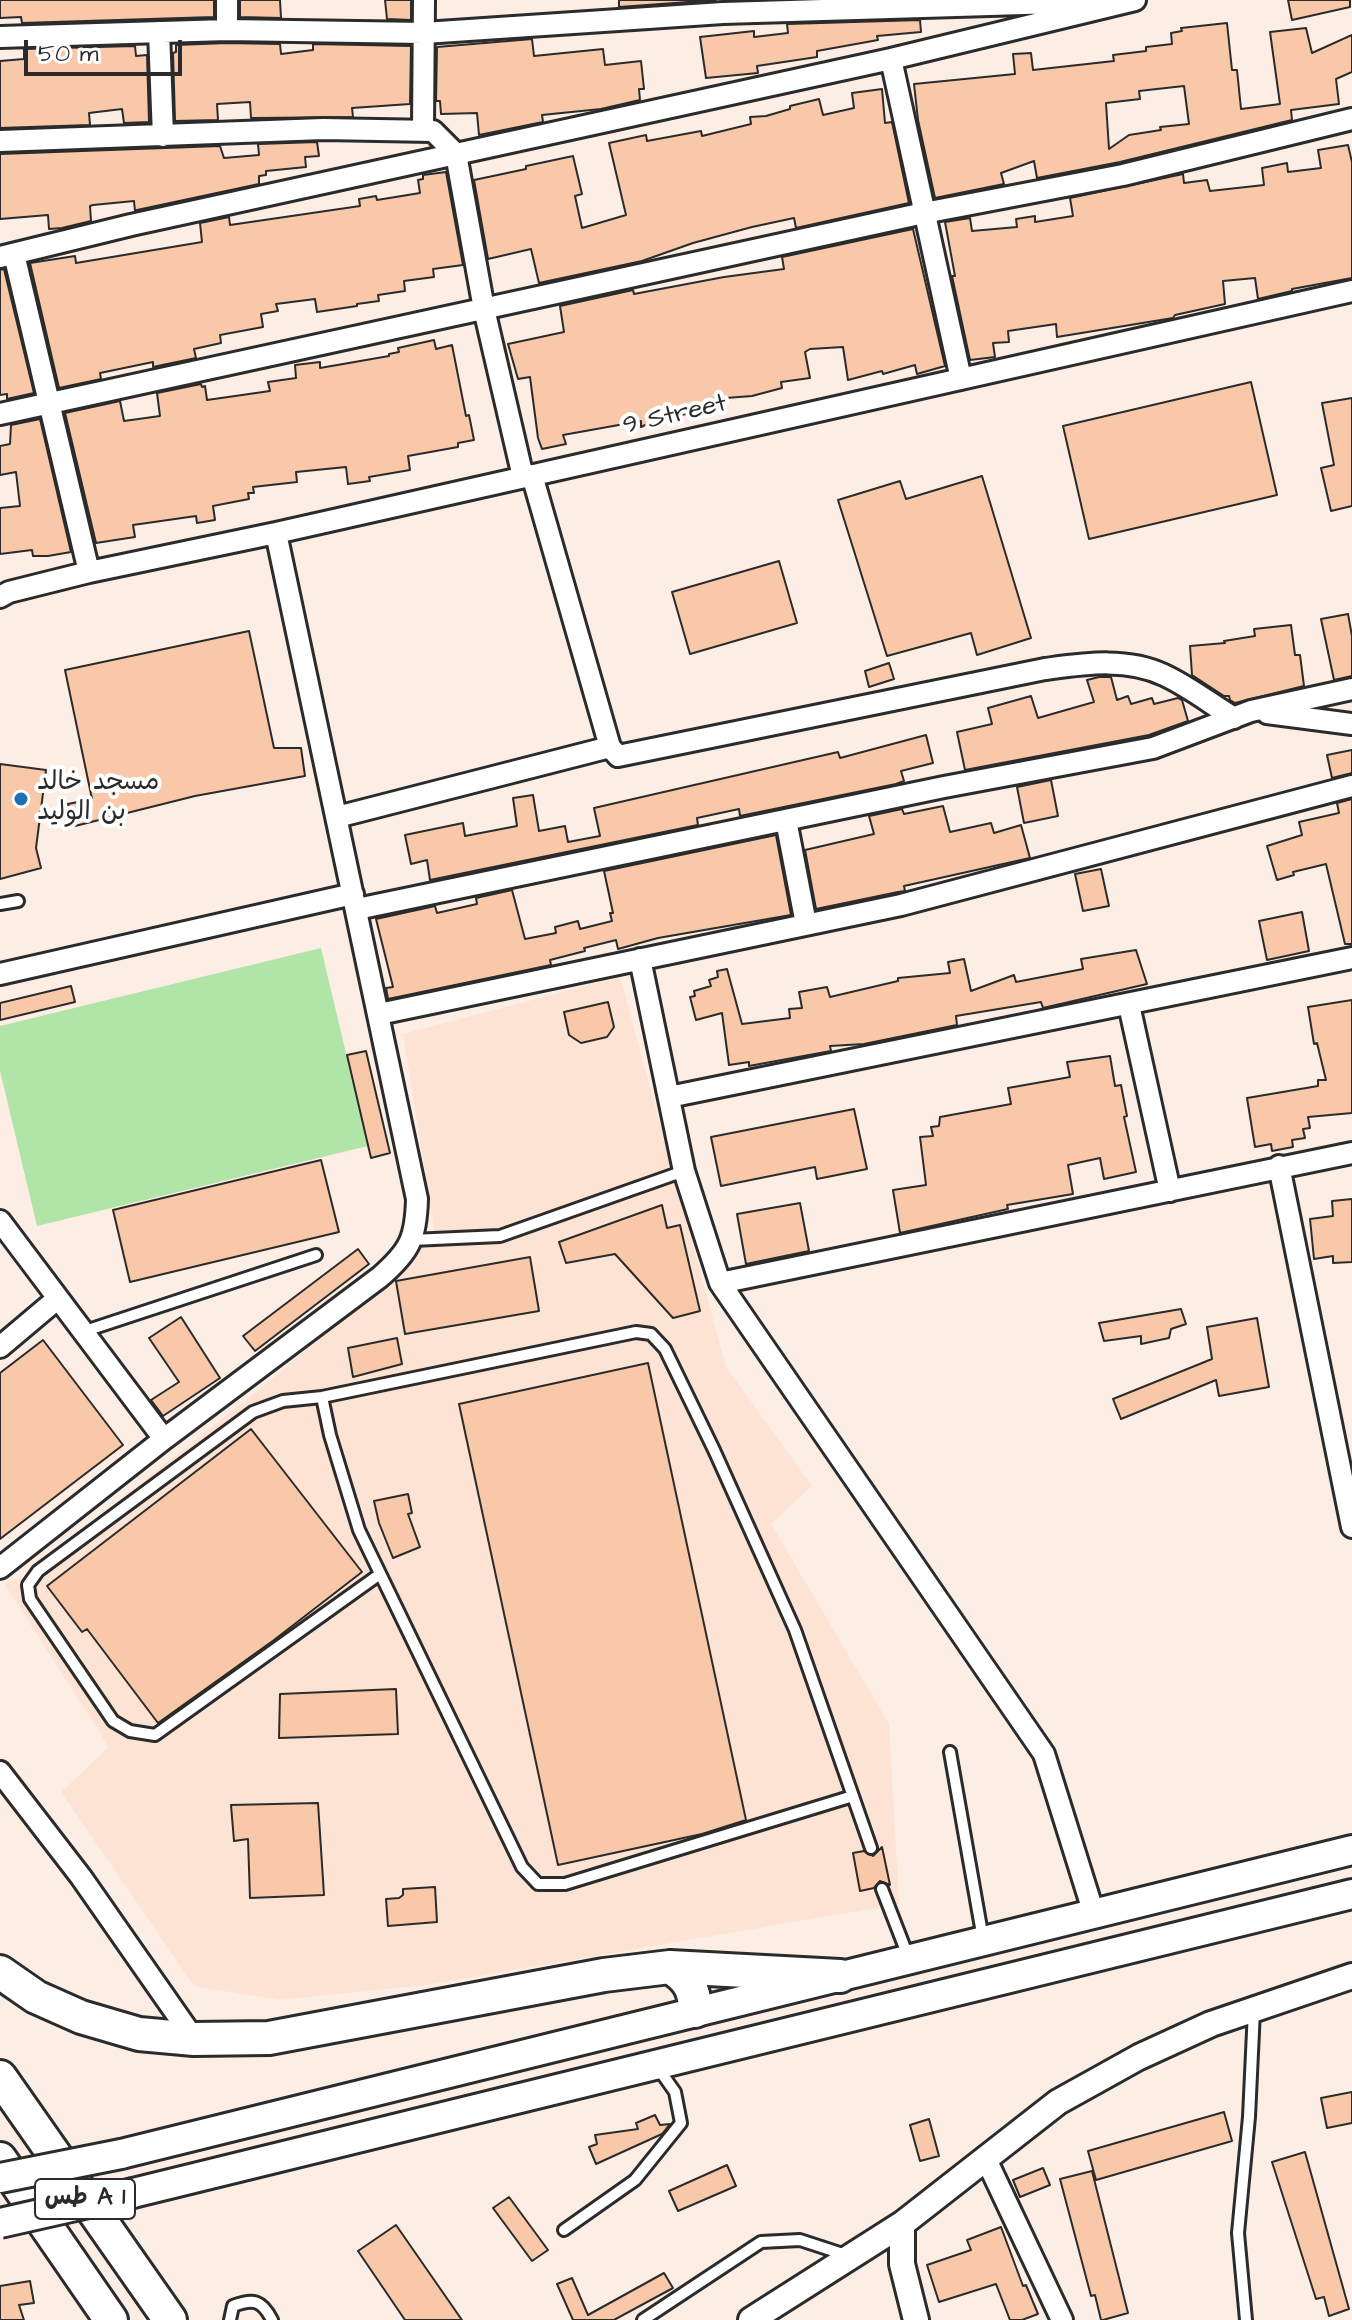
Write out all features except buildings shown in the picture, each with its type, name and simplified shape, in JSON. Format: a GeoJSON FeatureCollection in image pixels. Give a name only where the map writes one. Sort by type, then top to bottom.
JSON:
{"type":"FeatureCollection","features":[{"type":"Feature","properties":{"kind":"highway"},"geometry":{"type":"LineString","coordinates":[[670,1967],[692,1987],[695,2011]]}},
{"type":"Feature","properties":{"kind":"highway"},"geometry":{"type":"LineString","coordinates":[[0,1972],[36,1997],[81,2017],[139,2034],[194,2039],[269,2038],[604,1975],[670,1967],[840,1976]]}},
{"type":"Feature","properties":{"kind":"highway","name":"طس A 1"},"geometry":{"type":"LineString","coordinates":[[0,2077],[170,2320]]}},
{"type":"Feature","properties":{"kind":"highway","name":"طس A 1"},"geometry":{"type":"LineString","coordinates":[[0,2159],[111,2320]]}},
{"type":"Feature","properties":{"kind":"main road"},"geometry":{"type":"LineString","coordinates":[[0,2178],[121,2154],[1352,1850]]}},
{"type":"Feature","properties":{"kind":"main road"},"geometry":{"type":"LineString","coordinates":[[1286,1865],[1295,1909]]}},
{"type":"Feature","properties":{"kind":"main road"},"geometry":{"type":"LineString","coordinates":[[0,2223],[657,2066],[1352,1894]]}},
{"type":"Feature","properties":{"kind":"street"},"geometry":{"type":"LineString","coordinates":[[227,0],[227,30]]}},
{"type":"Feature","properties":{"kind":"street"},"geometry":{"type":"LineString","coordinates":[[423,129],[424,0]]}},
{"type":"Feature","properties":{"kind":"street"},"geometry":{"type":"LineString","coordinates":[[0,37],[227,30],[424,33],[723,6],[1134,0]]}},
{"type":"Feature","properties":{"kind":"street"},"geometry":{"type":"LineString","coordinates":[[89,572],[7,255],[131,225],[891,59],[1134,0]]}},
{"type":"Feature","properties":{"kind":"street"},"geometry":{"type":"LineString","coordinates":[[159,32],[163,136]]}},
{"type":"Feature","properties":{"kind":"street"},"geometry":{"type":"LineString","coordinates":[[891,59],[961,379]]}},
{"type":"Feature","properties":{"kind":"street"},"geometry":{"type":"LineString","coordinates":[[0,414],[924,213],[1123,175],[1352,119]]}},
{"type":"Feature","properties":{"kind":"street"},"geometry":{"type":"LineString","coordinates":[[0,141],[323,129],[433,131],[456,154],[484,309],[527,476],[610,747],[618,756],[1086,663],[1113,663],[1146,669],[1242,714],[1352,724]]}},
{"type":"Feature","properties":{"kind":"street","name":"9 Street"},"geometry":{"type":"LineString","coordinates":[[3,594],[89,572],[276,533],[1352,291]]}},
{"type":"Feature","properties":{"kind":"street"},"geometry":{"type":"LineString","coordinates":[[0,1568],[164,1439],[380,1277],[403,1257],[412,1240],[417,1199],[276,533]]}},
{"type":"Feature","properties":{"kind":"street"},"geometry":{"type":"LineString","coordinates":[[0,974],[355,901],[1153,748],[1242,714],[1352,689]]}},
{"type":"Feature","properties":{"kind":"street"},"geometry":{"type":"LineString","coordinates":[[337,817],[610,747]]}},
{"type":"Feature","properties":{"kind":"street"},"geometry":{"type":"LineString","coordinates":[[379,1014],[901,905],[1352,786]]}},
{"type":"Feature","properties":{"kind":"street"},"geometry":{"type":"LineString","coordinates":[[786,820],[806,924]]}},
{"type":"Feature","properties":{"kind":"street"},"geometry":{"type":"LineString","coordinates":[[669,1097],[1352,958]]}},
{"type":"Feature","properties":{"kind":"street"},"geometry":{"type":"LineString","coordinates":[[640,959],[684,1171],[720,1283],[1044,1754],[1094,1914]]}},
{"type":"Feature","properties":{"kind":"street"},"geometry":{"type":"LineString","coordinates":[[1129,1005],[1170,1191]]}},
{"type":"Feature","properties":{"kind":"street"},"geometry":{"type":"LineString","coordinates":[[720,1283],[1352,1153]]}},
{"type":"Feature","properties":{"kind":"street"},"geometry":{"type":"LineString","coordinates":[[1279,1166],[1352,1527]]}},
{"type":"Feature","properties":{"kind":"street"},"geometry":{"type":"LineString","coordinates":[[0,1221],[164,1439]]}},
{"type":"Feature","properties":{"kind":"street"},"geometry":{"type":"LineString","coordinates":[[0,1347],[57,1299]]}},
{"type":"Feature","properties":{"kind":"street"},"geometry":{"type":"LineString","coordinates":[[0,1772],[81,1877],[194,2039]]}},
{"type":"Feature","properties":{"kind":"street"},"geometry":{"type":"LineString","coordinates":[[751,2320],[902,2224],[1058,2102],[1139,2057],[1211,2024],[1352,1976]]}},
{"type":"Feature","properties":{"kind":"street"},"geometry":{"type":"LineString","coordinates":[[985,2157],[1062,2320]]}},
{"type":"Feature","properties":{"kind":"street"},"geometry":{"type":"LineString","coordinates":[[902,2224],[902,2264],[916,2320]]}},
{"type":"Feature","properties":{"kind":"lane"},"geometry":{"type":"LineString","coordinates":[[0,904],[18,901]]}},
{"type":"Feature","properties":{"kind":"lane"},"geometry":{"type":"LineString","coordinates":[[412,1240],[500,1236],[684,1171]]}},
{"type":"Feature","properties":{"kind":"lane"},"geometry":{"type":"LineString","coordinates":[[82,1332],[316,1255]]}},
{"type":"Feature","properties":{"kind":"lane"},"geometry":{"type":"LineString","coordinates":[[380,1574],[155,1735],[130,1731],[113,1721],[30,1599],[28,1585],[38,1571],[253,1412],[283,1401],[322,1397],[636,1332],[651,1334],[665,1349],[795,1630],[871,1848]]}},
{"type":"Feature","properties":{"kind":"lane"},"geometry":{"type":"LineString","coordinates":[[322,1397],[330,1435],[359,1530],[522,1867],[538,1884],[565,1884],[853,1796]]}},
{"type":"Feature","properties":{"kind":"lane"},"geometry":{"type":"LineString","coordinates":[[950,1752],[983,1941]]}},
{"type":"Feature","properties":{"kind":"lane"},"geometry":{"type":"LineString","coordinates":[[882,1889],[909,1958]]}},
{"type":"Feature","properties":{"kind":"lane"},"geometry":{"type":"LineString","coordinates":[[1246,2320],[1238,2233],[1249,2117],[1254,2008]]}},
{"type":"Feature","properties":{"kind":"lane"},"geometry":{"type":"LineString","coordinates":[[564,2230],[635,2180],[681,2123],[675,2092],[657,2066]]}},
{"type":"Feature","properties":{"kind":"lane"},"geometry":{"type":"LineString","coordinates":[[643,2320],[761,2242],[800,2240],[851,2257]]}},
{"type":"Feature","properties":{"kind":"lane"},"geometry":{"type":"LineString","coordinates":[[230,2320],[233,2306],[249,2300],[258,2301],[272,2320]]}},
{"type":"Feature","properties":{"kind":"shaded area"},"geometry":{"type":"Polygon","coordinates":[[[620,977],[726,1367],[812,1486],[771,1524],[889,1724],[899,1904],[426,1985],[279,2000],[194,1986],[61,1792],[109,1747],[4,1583],[20,1579],[281,1372],[435,1235],[403,1034],[620,977]]]}},
{"type":"Feature","properties":{"kind":"green space"},"geometry":{"type":"Polygon","coordinates":[[[321,948],[368,1146],[37,1226],[0,1071],[0,1026],[321,948]]]}},
{"type":"Feature","properties":{"kind":"place","name":"مسجد خالد بن الوليد"},"geometry":{"type":"Point","coordinates":[21,799]}}]}
